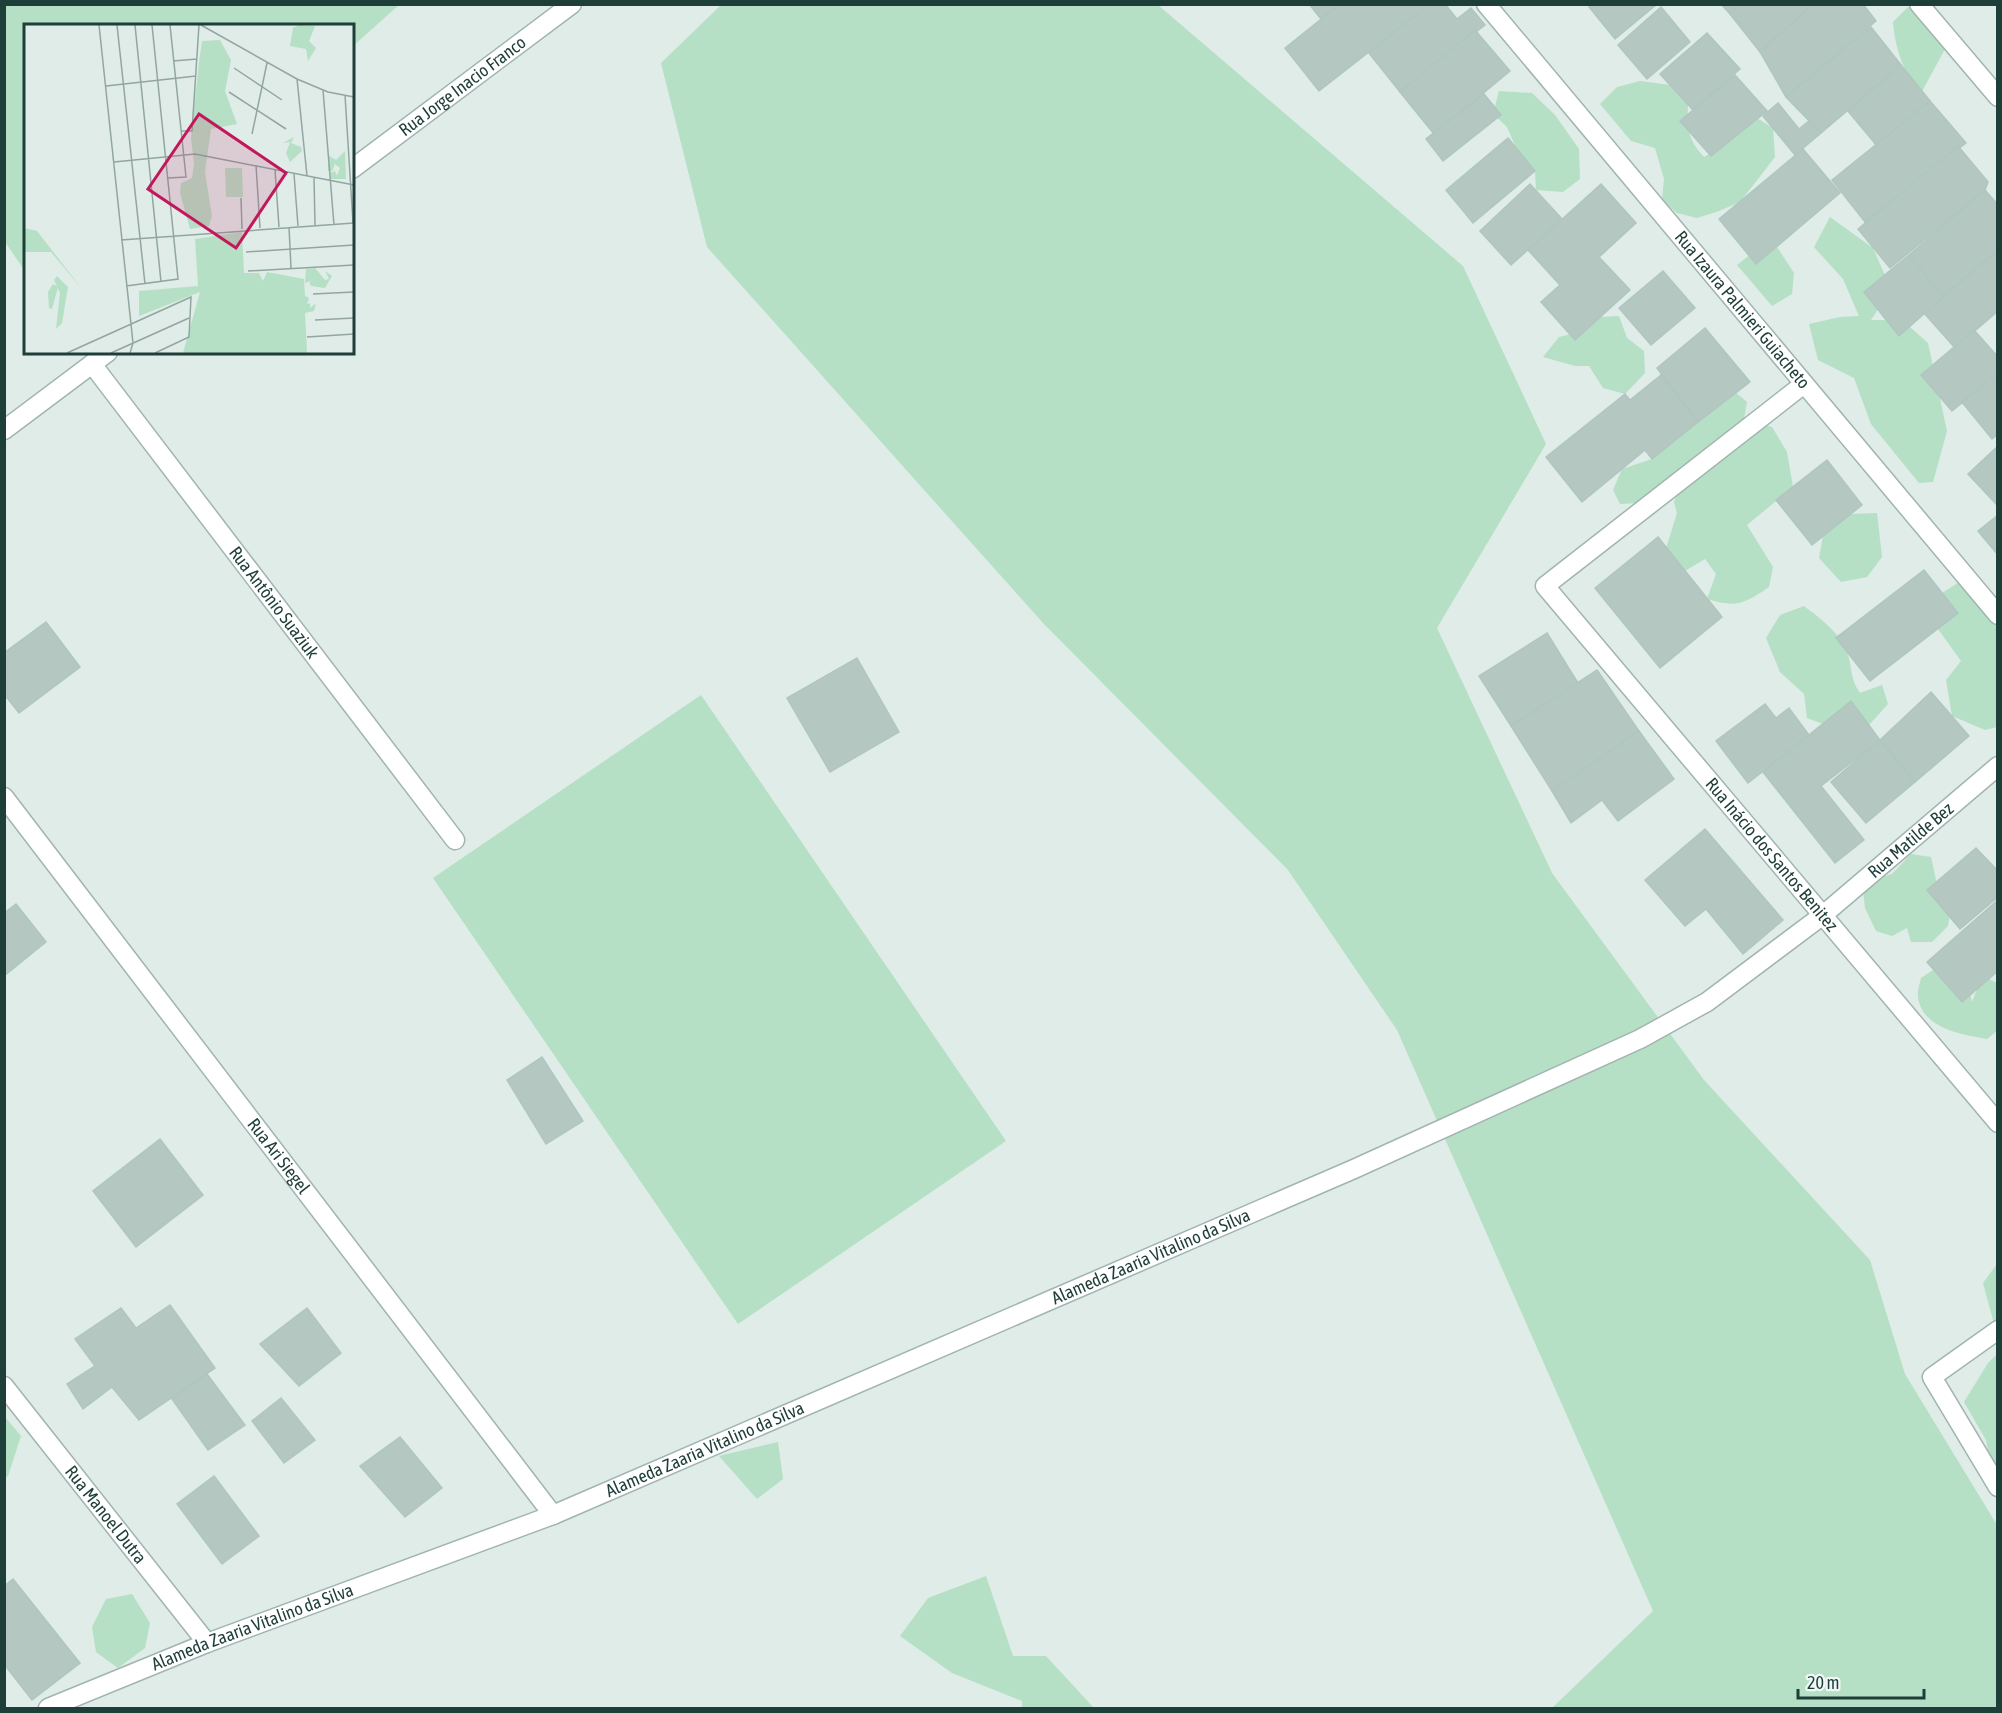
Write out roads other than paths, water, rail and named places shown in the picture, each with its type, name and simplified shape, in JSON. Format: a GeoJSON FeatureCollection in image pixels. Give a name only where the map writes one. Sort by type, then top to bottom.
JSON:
{"type":"FeatureCollection","features":[{"type":"Feature","properties":{"kind":"street","name":"Rua Jorge Inacio Franco"},"geometry":{"type":"LineString","coordinates":[[354,168],[572,4]]}},
{"type":"Feature","properties":{"kind":"street","name":"Rua Izaura Palmieri Guiacheto"},"geometry":{"type":"LineString","coordinates":[[1486,4],[1998,615]]}},
{"type":"Feature","properties":{"kind":"street"},"geometry":{"type":"LineString","coordinates":[[1920,4],[1998,97]]}},
{"type":"Feature","properties":{"kind":"street"},"geometry":{"type":"LineString","coordinates":[[4,430],[105,354]]}},
{"type":"Feature","properties":{"kind":"street","name":"Rua Antônio Suaziuk"},"geometry":{"type":"LineString","coordinates":[[92,364],[455,840]]}},
{"type":"Feature","properties":{"kind":"street","name":"Rua Inácio dos Santos Benitez"},"geometry":{"type":"LineString","coordinates":[[1804,384],[1545,586],[1998,1124]]}},
{"type":"Feature","properties":{"kind":"street","name":"Rua Matilde Bez"},"geometry":{"type":"LineString","coordinates":[[1354,1169],[1640,1039],[1707,1002],[1823,915],[1998,766]]}},
{"type":"Feature","properties":{"kind":"street","name":"Rua Ari Siegel"},"geometry":{"type":"LineString","coordinates":[[4,797],[553,1515]]}},
{"type":"Feature","properties":{"kind":"street","name":"Alameda Zaaria Vitalino da Silva"},"geometry":{"type":"LineString","coordinates":[[48,1708],[207,1643],[553,1515],[1354,1169]]}},
{"type":"Feature","properties":{"kind":"street"},"geometry":{"type":"LineString","coordinates":[[1998,1330],[1932,1377],[1998,1487]]}},
{"type":"Feature","properties":{"kind":"street","name":"Rua Manoel Dutra"},"geometry":{"type":"LineString","coordinates":[[4,1386],[207,1643]]}}]}
